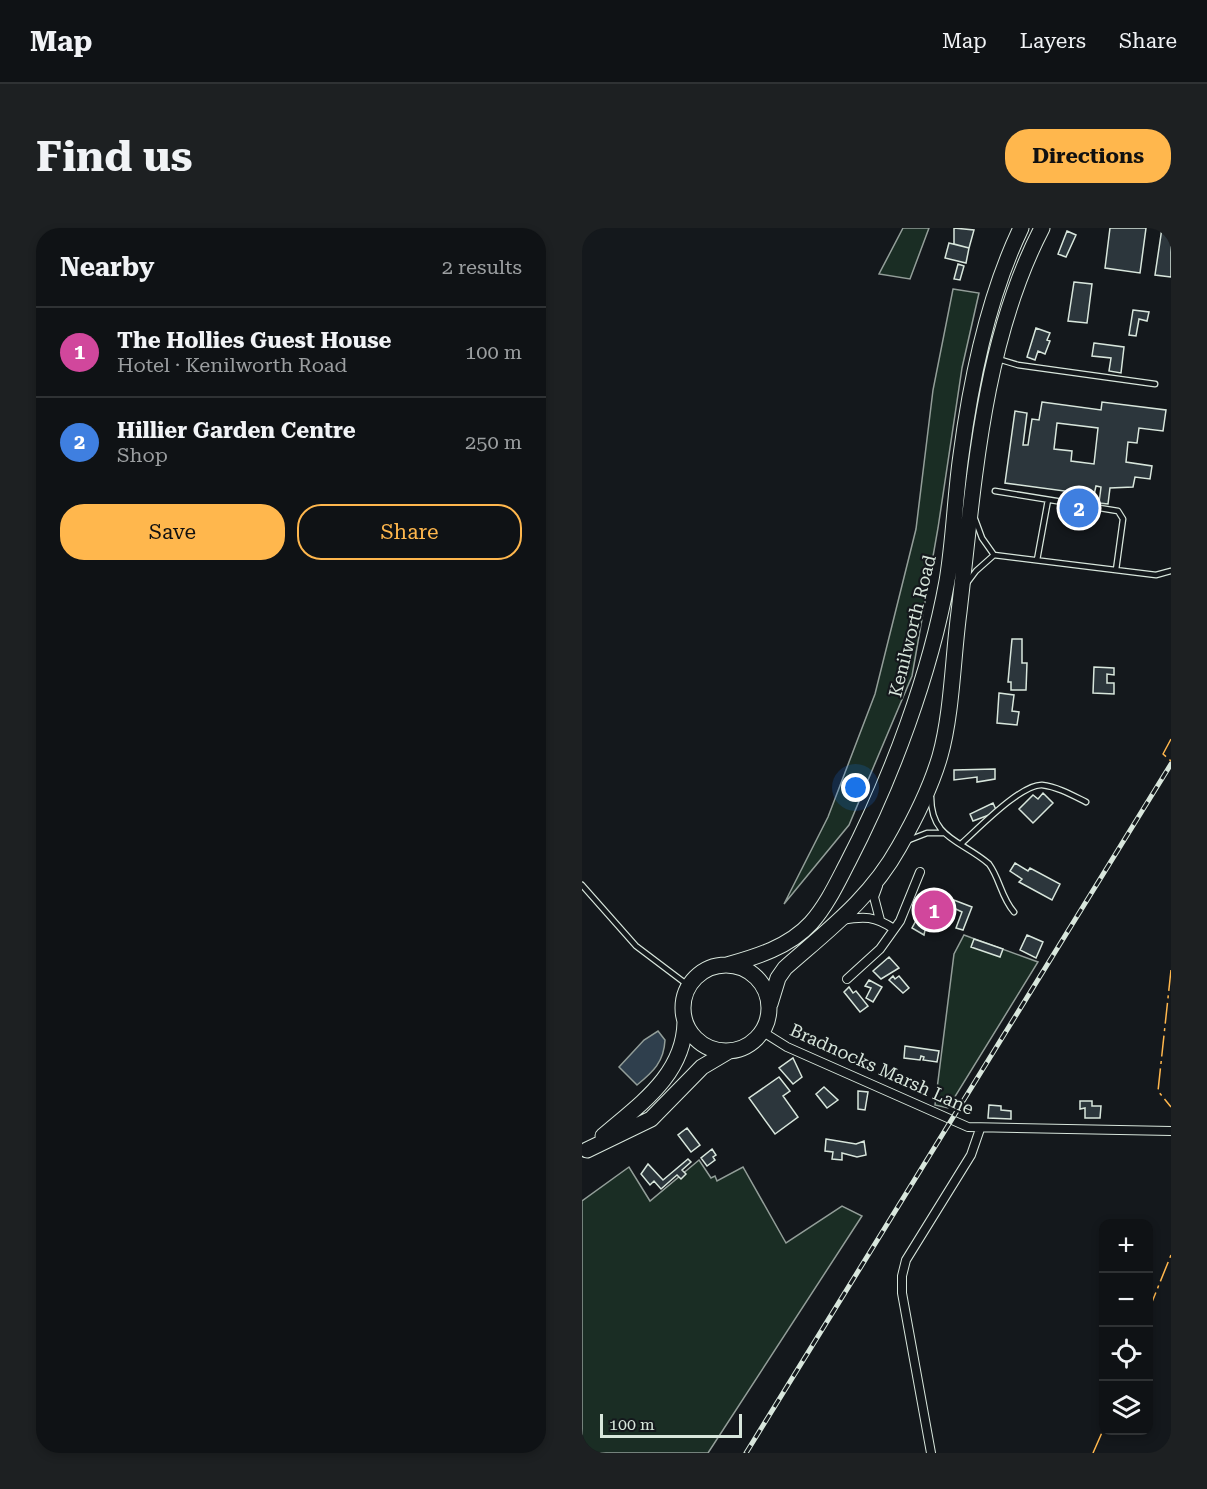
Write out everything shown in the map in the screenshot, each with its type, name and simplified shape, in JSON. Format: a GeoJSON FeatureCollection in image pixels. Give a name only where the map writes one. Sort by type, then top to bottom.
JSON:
{"type":"FeatureCollection","features":[{"type":"Feature","properties":{"kind":"highway","name":"Kenilworth Road"},"geometry":{"type":"LineString","coordinates":[[727,965],[761,956],[810,925],[826,904],[861,836],[895,758],[920,684],[946,581],[961,453],[976,369],[992,306],[1021,228]]}},
{"type":"Feature","properties":{"kind":"highway","name":"Kenilworth Road"},"geometry":{"type":"LineString","coordinates":[[770,1004],[778,978],[785,968],[842,920],[883,872],[898,848],[931,780],[940,755],[971,508],[996,358],[1012,302],[1031,250],[1042,228]]}},
{"type":"Feature","properties":{"kind":"highway"},"geometry":{"type":"LineString","coordinates":[[727,965],[742,968],[756,976],[765,989],[770,1004],[763,1032],[742,1049],[729,1052],[702,1067],[651,1119],[584,1153],[670,1073],[681,1053],[685,1021],[684,1004],[689,986],[699,975],[712,967],[727,965]]}},
{"type":"Feature","properties":{"kind":"highway"},"geometry":{"type":"LineString","coordinates":[[685,1021],[692,1034],[702,1044],[715,1050],[729,1052]]}},
{"type":"Feature","properties":{"kind":"street","name":"Kenilworth Road"},"geometry":{"type":"LineString","coordinates":[[880,920],[874,897],[883,872]]}},
{"type":"Feature","properties":{"kind":"street"},"geometry":{"type":"LineString","coordinates":[[847,979],[880,949],[894,929],[920,872]]}},
{"type":"Feature","properties":{"kind":"street"},"geometry":{"type":"LineString","coordinates":[[842,920],[866,916],[880,920],[894,929]]}},
{"type":"Feature","properties":{"kind":"street","name":"Bradnocks Marsh Lane"},"geometry":{"type":"LineString","coordinates":[[763,1032],[787,1047],[960,1125],[980,1129],[1171,1131]]}},
{"type":"Feature","properties":{"kind":"street"},"geometry":{"type":"LineString","coordinates":[[931,1453],[902,1293],[902,1276],[906,1260],[971,1155],[980,1129]]}},
{"type":"Feature","properties":{"kind":"lane"},"geometry":{"type":"LineString","coordinates":[[996,358],[1018,365],[1155,384]]}},
{"type":"Feature","properties":{"kind":"lane"},"geometry":{"type":"LineString","coordinates":[[995,491],[1121,514],[1123,519],[1116,570]]}},
{"type":"Feature","properties":{"kind":"lane"},"geometry":{"type":"LineString","coordinates":[[1037,560],[1048,500]]}},
{"type":"Feature","properties":{"kind":"lane"},"geometry":{"type":"LineString","coordinates":[[971,508],[982,538],[994,555],[1156,575],[1171,571]]}},
{"type":"Feature","properties":{"kind":"lane"},"geometry":{"type":"LineString","coordinates":[[961,591],[976,571],[994,555]]}},
{"type":"Feature","properties":{"kind":"lane"},"geometry":{"type":"LineString","coordinates":[[931,780],[931,814],[936,825],[944,833],[962,843],[995,872],[1004,900],[1014,912]]}},
{"type":"Feature","properties":{"kind":"lane"},"geometry":{"type":"LineString","coordinates":[[962,843],[1024,791],[1039,785],[1060,789],[1086,802]]}},
{"type":"Feature","properties":{"kind":"lane"},"geometry":{"type":"LineString","coordinates":[[898,848],[916,835],[944,833]]}},
{"type":"Feature","properties":{"kind":"lane"},"geometry":{"type":"LineString","coordinates":[[582,885],[636,946],[689,986]]}},
{"type":"Feature","properties":{"kind":"green space"},"geometry":{"type":"Polygon","coordinates":[[[903,228],[929,228],[910,279],[879,274],[903,228]]]}},
{"type":"Feature","properties":{"kind":"green space"},"geometry":{"type":"Polygon","coordinates":[[[953,289],[979,293],[962,368],[938,528],[912,676],[849,825],[784,904],[828,817],[875,694],[916,529],[933,390],[953,289]]]}},
{"type":"Feature","properties":{"kind":"green space"},"geometry":{"type":"Polygon","coordinates":[[[964,935],[1038,962],[948,1108],[935,1105],[954,954],[964,935]]]}},
{"type":"Feature","properties":{"kind":"green space"},"geometry":{"type":"Polygon","coordinates":[[[699,1160],[711,1178],[715,1176],[717,1181],[743,1167],[786,1243],[842,1206],[862,1216],[708,1453],[582,1453],[582,1201],[629,1167],[650,1201],[699,1160]]]}},
{"type":"Feature","properties":{"kind":"water"},"geometry":{"type":"Polygon","coordinates":[[[658,1031],[665,1040],[660,1060],[653,1071],[637,1085],[619,1067],[644,1040],[658,1031]]]}},
{"type":"Feature","properties":{"kind":"building"},"geometry":{"type":"Polygon","coordinates":[[[954,228],[974,230],[969,248],[954,244],[954,228]]]}},
{"type":"Feature","properties":{"kind":"building"},"geometry":{"type":"Polygon","coordinates":[[[1110,228],[1146,228],[1140,273],[1105,268],[1110,228]]]}},
{"type":"Feature","properties":{"kind":"building"},"geometry":{"type":"Polygon","coordinates":[[[1162,228],[1171,228],[1171,277],[1155,275],[1162,228]]]}},
{"type":"Feature","properties":{"kind":"building"},"geometry":{"type":"Polygon","coordinates":[[[1067,231],[1076,235],[1066,257],[1058,254],[1067,231]]]}},
{"type":"Feature","properties":{"kind":"building"},"geometry":{"type":"Polygon","coordinates":[[[949,243],[969,248],[966,263],[945,258],[949,243]]]}},
{"type":"Feature","properties":{"kind":"building"},"geometry":{"type":"Polygon","coordinates":[[[958,264],[964,266],[960,280],[954,279],[958,264]]]}},
{"type":"Feature","properties":{"kind":"building"},"geometry":{"type":"Polygon","coordinates":[[[1074,282],[1092,284],[1087,323],[1068,321],[1074,282]]]}},
{"type":"Feature","properties":{"kind":"building"},"geometry":{"type":"Polygon","coordinates":[[[1133,310],[1149,312],[1147,321],[1139,319],[1136,336],[1129,335],[1133,310]]]}},
{"type":"Feature","properties":{"kind":"building"},"geometry":{"type":"Polygon","coordinates":[[[1036,328],[1050,333],[1047,340],[1050,341],[1045,354],[1038,351],[1035,360],[1027,357],[1036,328]]]}},
{"type":"Feature","properties":{"kind":"building"},"geometry":{"type":"Polygon","coordinates":[[[1094,343],[1124,347],[1121,373],[1109,371],[1111,358],[1092,356],[1094,343]]]}},
{"type":"Feature","properties":{"kind":"building"},"geometry":{"type":"Polygon","coordinates":[[[1042,402],[1101,410],[1102,402],[1166,410],[1163,431],[1139,428],[1137,443],[1128,442],[1126,462],[1152,466],[1150,479],[1135,477],[1133,487],[1110,488],[1108,504],[1099,503],[1101,487],[1096,486],[1094,495],[1005,483],[1015,411],[1027,413],[1023,445],[1028,445],[1032,419],[1039,420],[1042,402]],[[1057,423],[1054,449],[1072,451],[1071,461],[1094,464],[1098,428],[1057,423]]]}},
{"type":"Feature","properties":{"kind":"building"},"geometry":{"type":"Polygon","coordinates":[[[1012,639],[1022,639],[1022,663],[1027,663],[1026,690],[1011,690],[1011,682],[1008,682],[1012,639]]]}},
{"type":"Feature","properties":{"kind":"building"},"geometry":{"type":"Polygon","coordinates":[[[1094,667],[1114,668],[1114,675],[1107,674],[1107,683],[1114,683],[1114,694],[1093,693],[1094,667]]]}},
{"type":"Feature","properties":{"kind":"building"},"geometry":{"type":"Polygon","coordinates":[[[999,693],[1014,695],[1012,711],[1019,712],[1017,725],[997,723],[999,693]]]}},
{"type":"Feature","properties":{"kind":"building"},"geometry":{"type":"Polygon","coordinates":[[[995,769],[995,779],[977,782],[977,777],[954,780],[954,770],[995,769]]]}},
{"type":"Feature","properties":{"kind":"building"},"geometry":{"type":"Polygon","coordinates":[[[1043,793],[1053,803],[1033,823],[1019,809],[1033,795],[1038,799],[1043,793]]]}},
{"type":"Feature","properties":{"kind":"building"},"geometry":{"type":"Polygon","coordinates":[[[993,803],[997,812],[973,821],[970,814],[993,803]]]}},
{"type":"Feature","properties":{"kind":"building"},"geometry":{"type":"Polygon","coordinates":[[[1015,863],[1028,871],[1030,868],[1060,884],[1052,900],[1019,882],[1022,879],[1010,871],[1015,863]]]}},
{"type":"Feature","properties":{"kind":"building"},"geometry":{"type":"Polygon","coordinates":[[[946,897],[972,907],[963,930],[956,928],[962,912],[943,903],[946,897]]]}},
{"type":"Feature","properties":{"kind":"building"},"geometry":{"type":"Polygon","coordinates":[[[929,899],[945,905],[940,919],[924,912],[929,899]]]}},
{"type":"Feature","properties":{"kind":"building"},"geometry":{"type":"Polygon","coordinates":[[[918,917],[927,921],[924,935],[912,928],[918,917]]]}},
{"type":"Feature","properties":{"kind":"building"},"geometry":{"type":"Polygon","coordinates":[[[1027,935],[1043,942],[1036,958],[1020,950],[1027,935]]]}},
{"type":"Feature","properties":{"kind":"building"},"geometry":{"type":"Polygon","coordinates":[[[974,939],[1003,949],[1000,957],[971,947],[974,939]]]}},
{"type":"Feature","properties":{"kind":"building"},"geometry":{"type":"Polygon","coordinates":[[[889,957],[899,968],[881,979],[873,971],[889,957]]]}},
{"type":"Feature","properties":{"kind":"building"},"geometry":{"type":"Polygon","coordinates":[[[893,976],[895,979],[899,976],[909,988],[903,993],[889,980],[893,976]]]}},
{"type":"Feature","properties":{"kind":"building"},"geometry":{"type":"Polygon","coordinates":[[[869,980],[882,987],[873,1002],[866,998],[871,988],[865,986],[869,980]]]}},
{"type":"Feature","properties":{"kind":"building"},"geometry":{"type":"Polygon","coordinates":[[[849,987],[853,993],[856,991],[868,1006],[860,1012],[844,992],[849,987]]]}},
{"type":"Feature","properties":{"kind":"building"},"geometry":{"type":"Polygon","coordinates":[[[905,1046],[939,1051],[937,1062],[923,1060],[924,1057],[921,1056],[920,1060],[904,1058],[905,1046]]]}},
{"type":"Feature","properties":{"kind":"building"},"geometry":{"type":"Polygon","coordinates":[[[793,1058],[802,1077],[793,1084],[779,1068],[793,1058]]]}},
{"type":"Feature","properties":{"kind":"building"},"geometry":{"type":"Polygon","coordinates":[[[779,1077],[790,1091],[783,1096],[798,1117],[775,1134],[749,1098],[779,1077]]]}},
{"type":"Feature","properties":{"kind":"building"},"geometry":{"type":"Polygon","coordinates":[[[824,1087],[838,1100],[827,1108],[816,1094],[824,1087]]]}},
{"type":"Feature","properties":{"kind":"building"},"geometry":{"type":"Polygon","coordinates":[[[858,1091],[868,1092],[865,1110],[858,1109],[858,1091]]]}},
{"type":"Feature","properties":{"kind":"building"},"geometry":{"type":"Polygon","coordinates":[[[1080,1101],[1092,1101],[1092,1106],[1101,1106],[1100,1118],[1085,1118],[1085,1108],[1080,1109],[1080,1101]]]}},
{"type":"Feature","properties":{"kind":"building"},"geometry":{"type":"Polygon","coordinates":[[[989,1105],[1001,1106],[1001,1110],[1011,1111],[1011,1119],[988,1118],[989,1105]]]}},
{"type":"Feature","properties":{"kind":"building"},"geometry":{"type":"Polygon","coordinates":[[[687,1128],[700,1145],[691,1152],[678,1135],[687,1128]]]}},
{"type":"Feature","properties":{"kind":"building"},"geometry":{"type":"Polygon","coordinates":[[[826,1139],[856,1144],[864,1141],[866,1155],[857,1157],[842,1153],[842,1160],[832,1159],[833,1152],[825,1151],[826,1139]]]}},
{"type":"Feature","properties":{"kind":"building"},"geometry":{"type":"Polygon","coordinates":[[[712,1149],[716,1155],[713,1157],[715,1160],[707,1166],[701,1158],[712,1149]]]}},
{"type":"Feature","properties":{"kind":"building"},"geometry":{"type":"Polygon","coordinates":[[[688,1159],[691,1162],[682,1170],[686,1174],[681,1179],[677,1175],[661,1189],[654,1181],[650,1185],[641,1174],[648,1164],[663,1180],[688,1159]]]}},
{"type":"Feature","properties":{"kind":"railway"},"geometry":{"type":"LineString","coordinates":[[746,1453],[1171,764]]}},
{"type":"Feature","properties":{"kind":"power"},"geometry":{"type":"LineString","coordinates":[[1171,739],[1163,754],[1171,761]]}},
{"type":"Feature","properties":{"kind":"power"},"geometry":{"type":"LineString","coordinates":[[1171,970],[1158,1091],[1171,1107]]}},
{"type":"Feature","properties":{"kind":"power"},"geometry":{"type":"LineString","coordinates":[[1153,1300],[1171,1255]]}},
{"type":"Feature","properties":{"kind":"power"},"geometry":{"type":"LineString","coordinates":[[1093,1453],[1101,1435]]}},
{"type":"Feature","properties":{"kind":"place","name":"Hillier Garden Centre"},"geometry":{"type":"Point","coordinates":[1079,508]}},
{"type":"Feature","properties":{"kind":"place","name":"The Hollies Guest House"},"geometry":{"type":"Point","coordinates":[934,910]}}]}
